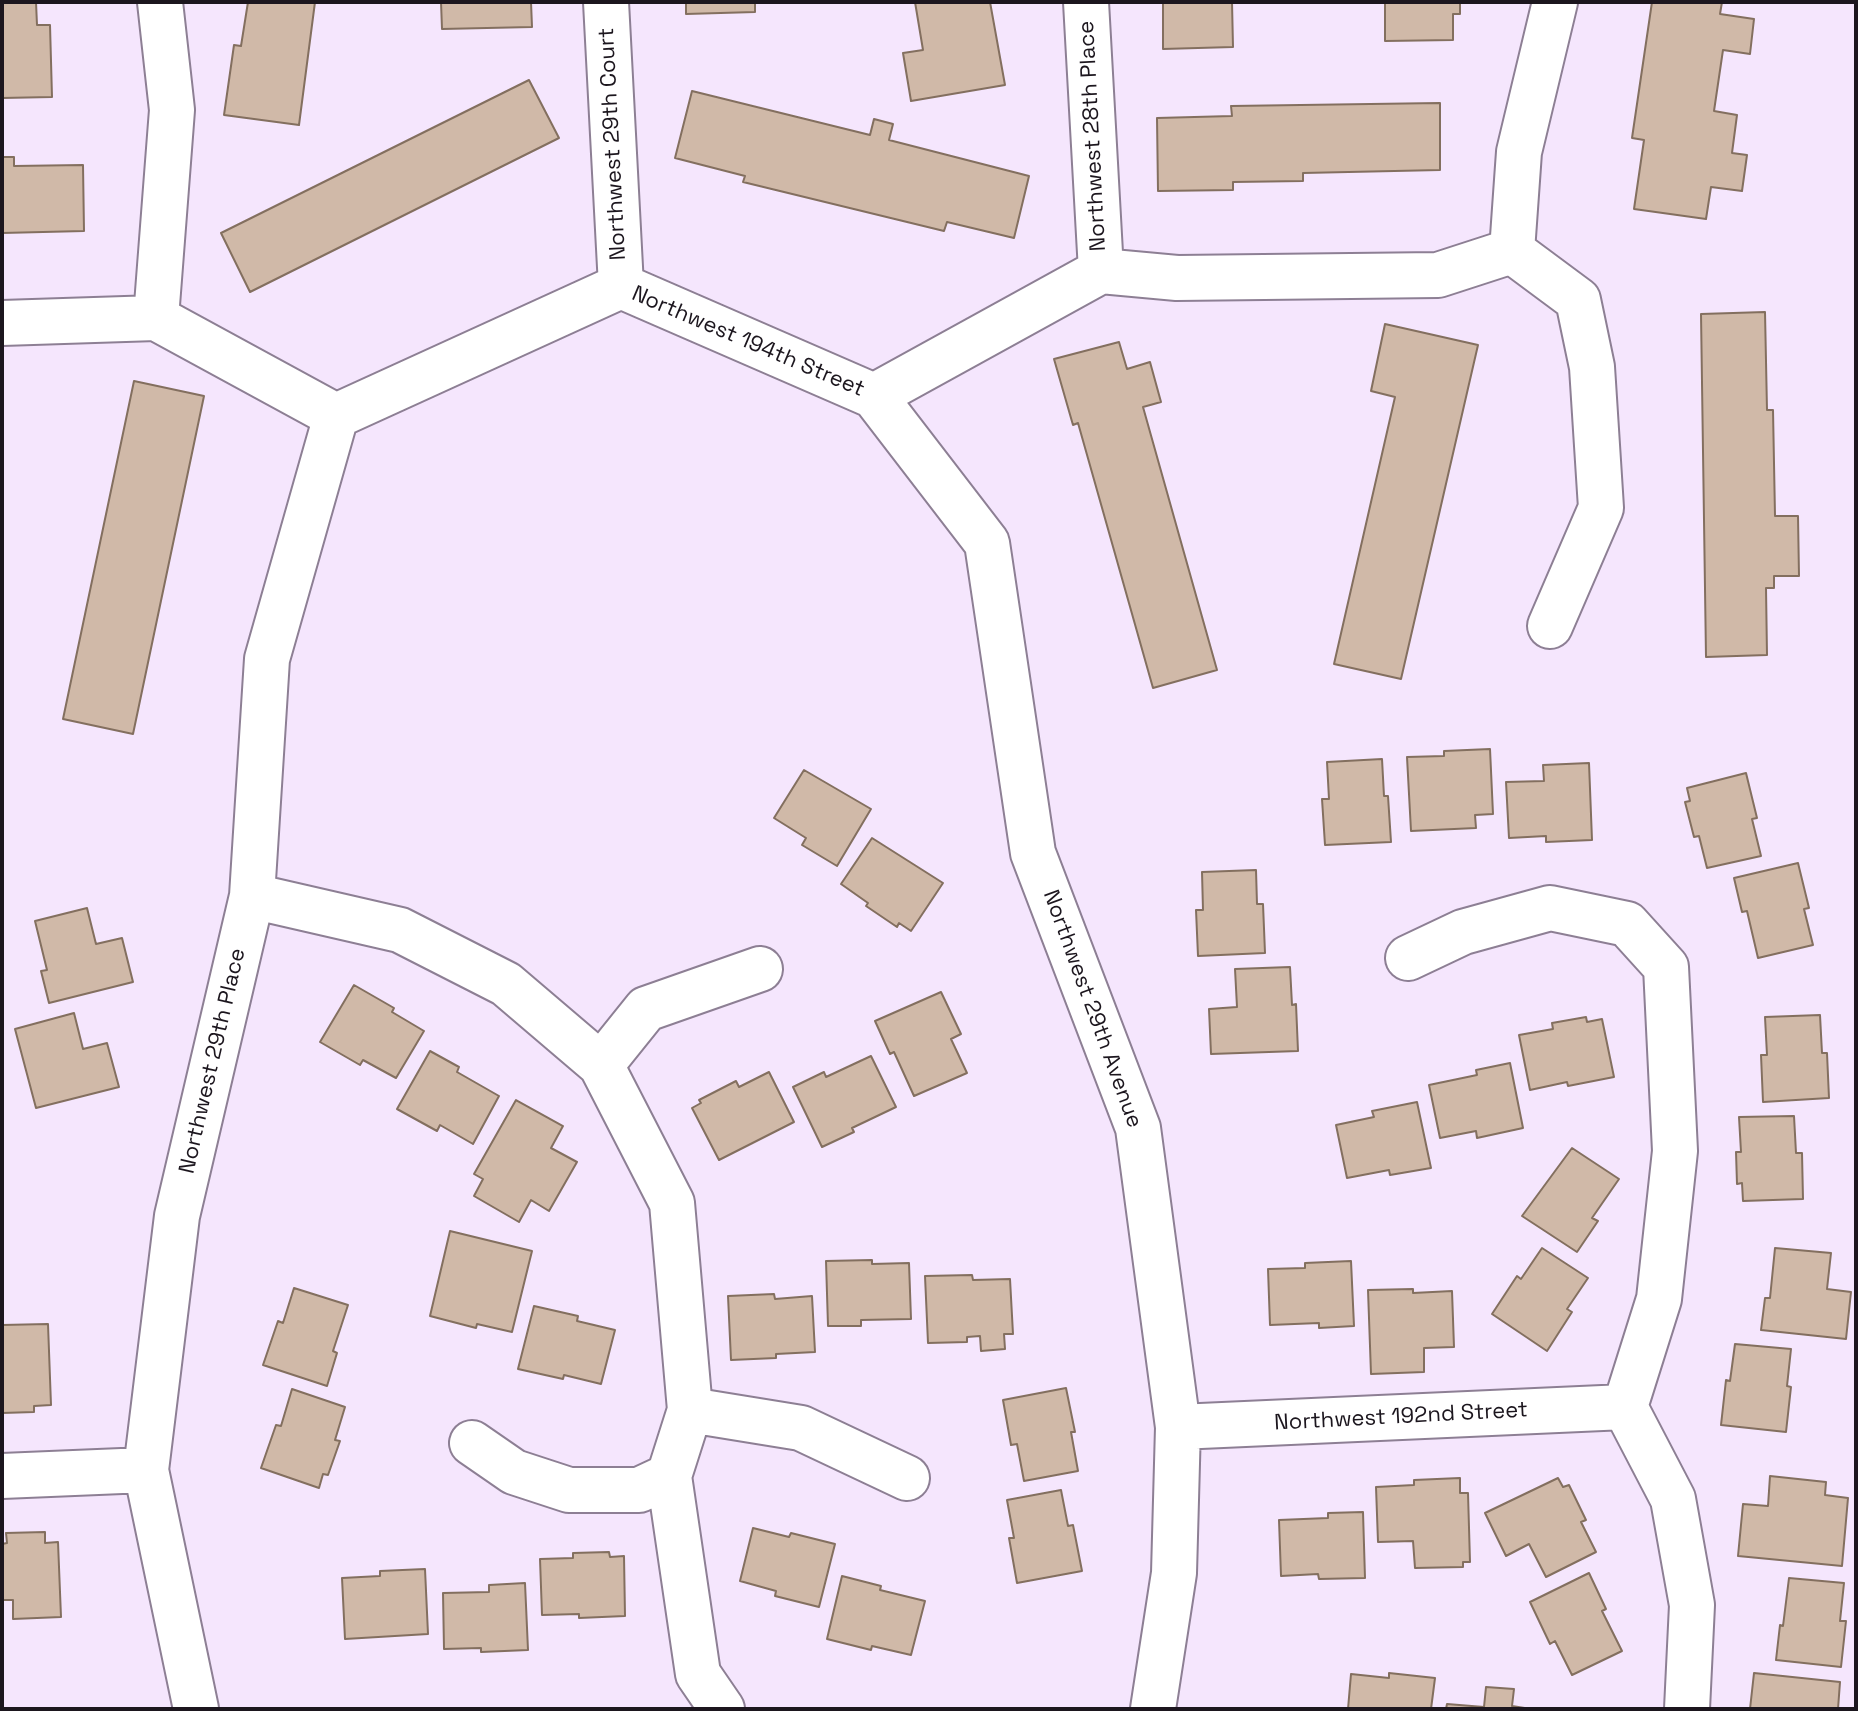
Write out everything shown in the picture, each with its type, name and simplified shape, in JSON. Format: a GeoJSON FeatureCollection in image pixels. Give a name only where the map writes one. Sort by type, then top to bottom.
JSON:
{"type":"FeatureCollection","features":[{"type":"Feature","properties":{"kind":"street"},"geometry":{"type":"LineString","coordinates":[[156,318],[172,110],[160,2]]}},
{"type":"Feature","properties":{"kind":"street","name":"Northwest 29th Court"},"geometry":{"type":"LineString","coordinates":[[606,2],[621,286]]}},
{"type":"Feature","properties":{"kind":"street","name":"Northwest 28th Place"},"geometry":{"type":"LineString","coordinates":[[1086,2],[1101,271]]}},
{"type":"Feature","properties":{"kind":"street"},"geometry":{"type":"LineString","coordinates":[[1512,251],[1519,152],[1555,2]]}},
{"type":"Feature","properties":{"kind":"street"},"geometry":{"type":"LineString","coordinates":[[1101,271],[1177,278],[1438,275],[1512,251]]}},
{"type":"Feature","properties":{"kind":"street"},"geometry":{"type":"LineString","coordinates":[[1512,251],[1578,300],[1592,367],[1601,508],[1550,626]]}},
{"type":"Feature","properties":{"kind":"street","name":"Northwest 194th Street"},"geometry":{"type":"LineString","coordinates":[[336,416],[621,286],[874,396],[1101,271]]}},
{"type":"Feature","properties":{"kind":"street"},"geometry":{"type":"LineString","coordinates":[[2,323],[156,318],[336,416]]}},
{"type":"Feature","properties":{"kind":"street","name":"Northwest 29th Avenue"},"geometry":{"type":"LineString","coordinates":[[874,396],[987,543],[1033,853],[1138,1128],[1178,1427],[1174,1573],[1153,1709]]}},
{"type":"Feature","properties":{"kind":"street","name":"Northwest 29th Place"},"geometry":{"type":"LineString","coordinates":[[196,1709],[146,1470],[177,1216],[252,896],[267,659],[336,416]]}},
{"type":"Feature","properties":{"kind":"street"},"geometry":{"type":"LineString","coordinates":[[252,896],[400,930],[506,984],[601,1065],[672,1203],[690,1410],[669,1476],[698,1674],[722,1709]]}},
{"type":"Feature","properties":{"kind":"street"},"geometry":{"type":"LineString","coordinates":[[1408,958],[1463,932],[1550,908],[1627,924],[1666,967],[1675,1151],[1659,1299],[1625,1407],[1673,1499],[1692,1605],[1687,1709]]}},
{"type":"Feature","properties":{"kind":"street"},"geometry":{"type":"LineString","coordinates":[[601,1065],[646,1009],[760,969]]}},
{"type":"Feature","properties":{"kind":"street","name":"Northwest 192nd Street"},"geometry":{"type":"LineString","coordinates":[[1178,1427],[1625,1407]]}},
{"type":"Feature","properties":{"kind":"street"},"geometry":{"type":"LineString","coordinates":[[690,1410],[801,1428],[907,1478]]}},
{"type":"Feature","properties":{"kind":"street"},"geometry":{"type":"LineString","coordinates":[[472,1443],[514,1472],[569,1490],[639,1490],[669,1476]]}},
{"type":"Feature","properties":{"kind":"street"},"geometry":{"type":"LineString","coordinates":[[2,1476],[146,1470]]}},
{"type":"Feature","properties":{"kind":"building"},"geometry":{"type":"Polygon","coordinates":[[[2,2],[36,2],[37,25],[50,25],[52,97],[2,98],[2,2]]]}},
{"type":"Feature","properties":{"kind":"building"},"geometry":{"type":"Polygon","coordinates":[[[248,2],[315,2],[299,125],[224,115],[234,45],[241,46],[248,2]]]}},
{"type":"Feature","properties":{"kind":"building"},"geometry":{"type":"Polygon","coordinates":[[[441,2],[531,2],[532,27],[442,29],[441,2]]]}},
{"type":"Feature","properties":{"kind":"building"},"geometry":{"type":"Polygon","coordinates":[[[686,2],[755,2],[755,12],[686,14],[686,2]]]}},
{"type":"Feature","properties":{"kind":"building"},"geometry":{"type":"Polygon","coordinates":[[[915,2],[990,2],[1005,85],[911,101],[903,53],[923,50],[915,2]]]}},
{"type":"Feature","properties":{"kind":"building"},"geometry":{"type":"Polygon","coordinates":[[[1163,2],[1232,2],[1233,47],[1163,49],[1163,2]]]}},
{"type":"Feature","properties":{"kind":"building"},"geometry":{"type":"Polygon","coordinates":[[[1385,2],[1460,2],[1460,14],[1453,14],[1453,40],[1385,41],[1385,2]]]}},
{"type":"Feature","properties":{"kind":"building"},"geometry":{"type":"Polygon","coordinates":[[[1652,2],[1722,2],[1720,14],[1754,19],[1750,54],[1723,50],[1714,111],[1737,115],[1732,153],[1747,155],[1742,191],[1711,187],[1706,219],[1634,209],[1644,140],[1632,138],[1652,2]]]}},
{"type":"Feature","properties":{"kind":"building"},"geometry":{"type":"Polygon","coordinates":[[[529,80],[559,138],[250,292],[221,233],[529,80]]]}},
{"type":"Feature","properties":{"kind":"building"},"geometry":{"type":"Polygon","coordinates":[[[692,91],[870,135],[874,119],[893,124],[889,140],[1029,176],[1014,238],[947,222],[944,231],[743,182],[745,176],[675,158],[692,91]]]}},
{"type":"Feature","properties":{"kind":"building"},"geometry":{"type":"Polygon","coordinates":[[[1440,103],[1440,170],[1303,173],[1303,181],[1233,182],[1233,190],[1158,191],[1157,118],[1232,116],[1231,106],[1440,103]]]}},
{"type":"Feature","properties":{"kind":"building"},"geometry":{"type":"Polygon","coordinates":[[[2,157],[14,157],[14,166],[83,165],[84,231],[2,233],[2,157]]]}},
{"type":"Feature","properties":{"kind":"building"},"geometry":{"type":"Polygon","coordinates":[[[1765,312],[1767,410],[1773,410],[1775,516],[1798,516],[1799,576],[1774,576],[1774,588],[1766,588],[1767,655],[1706,657],[1701,314],[1765,312]]]}},
{"type":"Feature","properties":{"kind":"building"},"geometry":{"type":"Polygon","coordinates":[[[1385,324],[1478,345],[1401,679],[1334,664],[1395,397],[1371,391],[1385,324]]]}},
{"type":"Feature","properties":{"kind":"building"},"geometry":{"type":"Polygon","coordinates":[[[1119,342],[1127,369],[1150,362],[1161,402],[1143,407],[1217,670],[1153,688],[1078,423],[1073,425],[1054,359],[1119,342]]]}},
{"type":"Feature","properties":{"kind":"building"},"geometry":{"type":"Polygon","coordinates":[[[134,381],[204,396],[133,734],[63,719],[134,381]]]}},
{"type":"Feature","properties":{"kind":"building"},"geometry":{"type":"Polygon","coordinates":[[[1490,749],[1493,814],[1475,815],[1476,828],[1411,831],[1407,757],[1444,756],[1444,751],[1490,749]]]}},
{"type":"Feature","properties":{"kind":"building"},"geometry":{"type":"Polygon","coordinates":[[[1382,759],[1391,842],[1325,845],[1322,799],[1329,799],[1327,762],[1382,759]]]}},
{"type":"Feature","properties":{"kind":"building"},"geometry":{"type":"Polygon","coordinates":[[[1589,763],[1592,840],[1546,842],[1546,836],[1509,838],[1506,782],[1544,781],[1543,765],[1589,763]]]}},
{"type":"Feature","properties":{"kind":"building"},"geometry":{"type":"Polygon","coordinates":[[[804,770],[871,809],[837,866],[802,845],[806,838],[774,818],[804,770]]]}},
{"type":"Feature","properties":{"kind":"building"},"geometry":{"type":"Polygon","coordinates":[[[1746,773],[1757,818],[1752,819],[1761,856],[1707,868],[1699,836],[1694,837],[1685,802],[1690,801],[1687,788],[1746,773]]]}},
{"type":"Feature","properties":{"kind":"building"},"geometry":{"type":"Polygon","coordinates":[[[872,838],[943,883],[911,931],[899,923],[897,927],[841,884],[872,838]]]}},
{"type":"Feature","properties":{"kind":"building"},"geometry":{"type":"Polygon","coordinates":[[[1798,863],[1809,908],[1804,909],[1813,945],[1758,958],[1747,911],[1742,912],[1734,878],[1798,863]]]}},
{"type":"Feature","properties":{"kind":"building"},"geometry":{"type":"Polygon","coordinates":[[[1256,870],[1257,904],[1263,904],[1265,953],[1198,956],[1196,910],[1203,910],[1202,872],[1256,870]]]}},
{"type":"Feature","properties":{"kind":"building"},"geometry":{"type":"Polygon","coordinates":[[[87,908],[96,944],[122,938],[133,982],[49,1003],[41,971],[47,970],[35,921],[87,908]]]}},
{"type":"Feature","properties":{"kind":"building"},"geometry":{"type":"Polygon","coordinates":[[[1290,967],[1292,1005],[1296,1004],[1298,1051],[1211,1054],[1209,1009],[1237,1007],[1235,969],[1290,967]]]}},
{"type":"Feature","properties":{"kind":"building"},"geometry":{"type":"Polygon","coordinates":[[[354,985],[394,1008],[392,1012],[424,1031],[396,1078],[363,1060],[360,1065],[320,1042],[354,985]]]}},
{"type":"Feature","properties":{"kind":"building"},"geometry":{"type":"Polygon","coordinates":[[[941,992],[961,1034],[951,1039],[967,1073],[914,1096],[894,1052],[890,1054],[875,1021],[941,992]]]}},
{"type":"Feature","properties":{"kind":"building"},"geometry":{"type":"Polygon","coordinates":[[[74,1013],[83,1049],[107,1043],[119,1087],[36,1108],[15,1029],[74,1013]]]}},
{"type":"Feature","properties":{"kind":"building"},"geometry":{"type":"Polygon","coordinates":[[[1820,1015],[1822,1053],[1827,1053],[1829,1098],[1763,1102],[1761,1055],[1767,1055],[1765,1017],[1820,1015]]]}},
{"type":"Feature","properties":{"kind":"building"},"geometry":{"type":"Polygon","coordinates":[[[1586,1017],[1587,1022],[1602,1019],[1614,1077],[1530,1090],[1519,1035],[1553,1029],[1552,1023],[1586,1017]]]}},
{"type":"Feature","properties":{"kind":"building"},"geometry":{"type":"Polygon","coordinates":[[[430,1051],[459,1067],[457,1072],[499,1096],[473,1144],[440,1125],[437,1131],[397,1109],[430,1051]]]}},
{"type":"Feature","properties":{"kind":"building"},"geometry":{"type":"Polygon","coordinates":[[[871,1056],[896,1107],[852,1128],[854,1132],[822,1147],[793,1087],[824,1072],[826,1077],[871,1056]]]}},
{"type":"Feature","properties":{"kind":"building"},"geometry":{"type":"Polygon","coordinates":[[[1510,1063],[1523,1128],[1477,1138],[1476,1131],[1440,1138],[1429,1085],[1477,1075],[1476,1070],[1510,1063]]]}},
{"type":"Feature","properties":{"kind":"building"},"geometry":{"type":"Polygon","coordinates":[[[769,1072],[794,1122],[719,1160],[692,1108],[701,1103],[699,1100],[736,1081],[739,1087],[769,1072]]]}},
{"type":"Feature","properties":{"kind":"building"},"geometry":{"type":"Polygon","coordinates":[[[516,1100],[563,1126],[551,1148],[577,1162],[549,1211],[531,1200],[519,1222],[474,1196],[483,1179],[474,1174],[516,1100]]]}},
{"type":"Feature","properties":{"kind":"building"},"geometry":{"type":"Polygon","coordinates":[[[1417,1102],[1431,1168],[1390,1175],[1389,1170],[1347,1178],[1336,1125],[1374,1117],[1372,1111],[1417,1102]]]}},
{"type":"Feature","properties":{"kind":"building"},"geometry":{"type":"Polygon","coordinates":[[[1794,1116],[1796,1153],[1802,1153],[1803,1199],[1743,1201],[1742,1183],[1737,1184],[1736,1152],[1741,1152],[1739,1117],[1794,1116]]]}},
{"type":"Feature","properties":{"kind":"building"},"geometry":{"type":"Polygon","coordinates":[[[1572,1148],[1619,1179],[1592,1218],[1598,1221],[1577,1252],[1522,1216],[1572,1148]]]}},
{"type":"Feature","properties":{"kind":"building"},"geometry":{"type":"Polygon","coordinates":[[[450,1231],[532,1251],[512,1332],[477,1324],[476,1328],[430,1316],[450,1231]]]}},
{"type":"Feature","properties":{"kind":"building"},"geometry":{"type":"Polygon","coordinates":[[[1542,1248],[1588,1278],[1567,1309],[1572,1312],[1547,1351],[1492,1314],[1517,1276],[1521,1279],[1542,1248]]]}},
{"type":"Feature","properties":{"kind":"building"},"geometry":{"type":"Polygon","coordinates":[[[1775,1248],[1831,1253],[1827,1289],[1851,1292],[1846,1339],[1761,1330],[1765,1298],[1770,1298],[1775,1248]]]}},
{"type":"Feature","properties":{"kind":"building"},"geometry":{"type":"Polygon","coordinates":[[[872,1260],[872,1264],[909,1263],[911,1319],[861,1320],[861,1326],[828,1326],[826,1261],[872,1260]]]}},
{"type":"Feature","properties":{"kind":"building"},"geometry":{"type":"Polygon","coordinates":[[[1351,1261],[1354,1326],[1319,1328],[1319,1323],[1270,1325],[1268,1269],[1305,1268],[1305,1263],[1351,1261]]]}},
{"type":"Feature","properties":{"kind":"building"},"geometry":{"type":"Polygon","coordinates":[[[972,1275],[973,1280],[1010,1279],[1013,1334],[1004,1334],[1005,1349],[981,1351],[980,1336],[967,1337],[967,1342],[928,1343],[925,1276],[972,1275]]]}},
{"type":"Feature","properties":{"kind":"building"},"geometry":{"type":"Polygon","coordinates":[[[294,1288],[348,1305],[333,1351],[337,1353],[327,1386],[263,1365],[278,1321],[283,1323],[294,1288]]]}},
{"type":"Feature","properties":{"kind":"building"},"geometry":{"type":"Polygon","coordinates":[[[1413,1289],[1413,1293],[1452,1291],[1454,1347],[1424,1348],[1424,1372],[1371,1374],[1368,1290],[1413,1289]]]}},
{"type":"Feature","properties":{"kind":"building"},"geometry":{"type":"Polygon","coordinates":[[[774,1294],[775,1299],[812,1296],[815,1352],[731,1360],[728,1296],[774,1294]]]}},
{"type":"Feature","properties":{"kind":"building"},"geometry":{"type":"Polygon","coordinates":[[[534,1306],[578,1316],[577,1321],[615,1330],[601,1384],[518,1369],[534,1306]]]}},
{"type":"Feature","properties":{"kind":"building"},"geometry":{"type":"Polygon","coordinates":[[[48,1324],[51,1405],[34,1406],[34,1412],[2,1413],[2,1325],[48,1324]]]}},
{"type":"Feature","properties":{"kind":"building"},"geometry":{"type":"Polygon","coordinates":[[[1735,1344],[1791,1349],[1786,1432],[1721,1425],[1726,1380],[1730,1381],[1735,1344]]]}},
{"type":"Feature","properties":{"kind":"building"},"geometry":{"type":"Polygon","coordinates":[[[1066,1388],[1075,1432],[1071,1432],[1078,1471],[1024,1481],[1017,1444],[1011,1445],[1003,1400],[1066,1388]]]}},
{"type":"Feature","properties":{"kind":"building"},"geometry":{"type":"Polygon","coordinates":[[[292,1389],[345,1407],[335,1440],[340,1441],[328,1475],[323,1474],[319,1488],[261,1468],[276,1425],[281,1426],[292,1389]]]}},
{"type":"Feature","properties":{"kind":"building"},"geometry":{"type":"Polygon","coordinates":[[[1770,1476],[1826,1482],[1825,1495],[1848,1498],[1842,1566],[1738,1556],[1743,1504],[1768,1506],[1770,1476]]]}},
{"type":"Feature","properties":{"kind":"building"},"geometry":{"type":"Polygon","coordinates":[[[1460,1478],[1460,1493],[1468,1493],[1470,1562],[1463,1562],[1463,1567],[1415,1568],[1413,1541],[1378,1542],[1376,1487],[1414,1485],[1414,1480],[1460,1478]]]}},
{"type":"Feature","properties":{"kind":"building"},"geometry":{"type":"Polygon","coordinates":[[[1558,1478],[1563,1487],[1569,1485],[1586,1520],[1581,1522],[1596,1552],[1546,1577],[1529,1544],[1506,1556],[1485,1513],[1558,1478]]]}},
{"type":"Feature","properties":{"kind":"building"},"geometry":{"type":"Polygon","coordinates":[[[1061,1490],[1068,1526],[1073,1525],[1082,1571],[1017,1583],[1009,1538],[1014,1538],[1007,1500],[1061,1490]]]}},
{"type":"Feature","properties":{"kind":"building"},"geometry":{"type":"Polygon","coordinates":[[[1363,1512],[1365,1578],[1319,1579],[1318,1574],[1281,1576],[1279,1520],[1328,1518],[1328,1513],[1363,1512]]]}},
{"type":"Feature","properties":{"kind":"building"},"geometry":{"type":"Polygon","coordinates":[[[753,1528],[835,1544],[819,1607],[775,1596],[776,1591],[740,1581],[753,1528]]]}},
{"type":"Feature","properties":{"kind":"building"},"geometry":{"type":"Polygon","coordinates":[[[45,1532],[45,1543],[58,1542],[61,1617],[13,1619],[13,1600],[2,1600],[2,1544],[7,1543],[6,1533],[45,1532]]]}},
{"type":"Feature","properties":{"kind":"building"},"geometry":{"type":"Polygon","coordinates":[[[609,1552],[610,1557],[624,1556],[625,1616],[579,1618],[579,1614],[542,1615],[540,1559],[573,1558],[573,1553],[609,1552]]]}},
{"type":"Feature","properties":{"kind":"building"},"geometry":{"type":"Polygon","coordinates":[[[425,1569],[428,1634],[345,1639],[342,1578],[380,1576],[380,1571],[425,1569]]]}},
{"type":"Feature","properties":{"kind":"building"},"geometry":{"type":"Polygon","coordinates":[[[1589,1573],[1606,1609],[1602,1611],[1622,1651],[1572,1675],[1555,1641],[1550,1644],[1530,1602],[1589,1573]]]}},
{"type":"Feature","properties":{"kind":"building"},"geometry":{"type":"Polygon","coordinates":[[[842,1576],[881,1586],[880,1590],[925,1601],[911,1655],[872,1646],[871,1650],[827,1639],[842,1576]]]}},
{"type":"Feature","properties":{"kind":"building"},"geometry":{"type":"Polygon","coordinates":[[[1789,1578],[1844,1583],[1840,1621],[1846,1621],[1841,1667],[1776,1660],[1789,1578]]]}},
{"type":"Feature","properties":{"kind":"building"},"geometry":{"type":"Polygon","coordinates":[[[525,1583],[528,1650],[481,1652],[481,1648],[444,1649],[443,1593],[489,1592],[489,1585],[525,1583]]]}},
{"type":"Feature","properties":{"kind":"building"},"geometry":{"type":"Polygon","coordinates":[[[1389,1673],[1435,1678],[1431,1709],[1348,1709],[1351,1674],[1389,1678],[1389,1673]]]}},
{"type":"Feature","properties":{"kind":"building"},"geometry":{"type":"Polygon","coordinates":[[[1754,1673],[1840,1682],[1838,1709],[1750,1709],[1754,1673]]]}},
{"type":"Feature","properties":{"kind":"building"},"geometry":{"type":"Polygon","coordinates":[[[1486,1687],[1514,1689],[1512,1706],[1531,1709],[1446,1709],[1447,1704],[1484,1707],[1486,1687]]]}}]}
